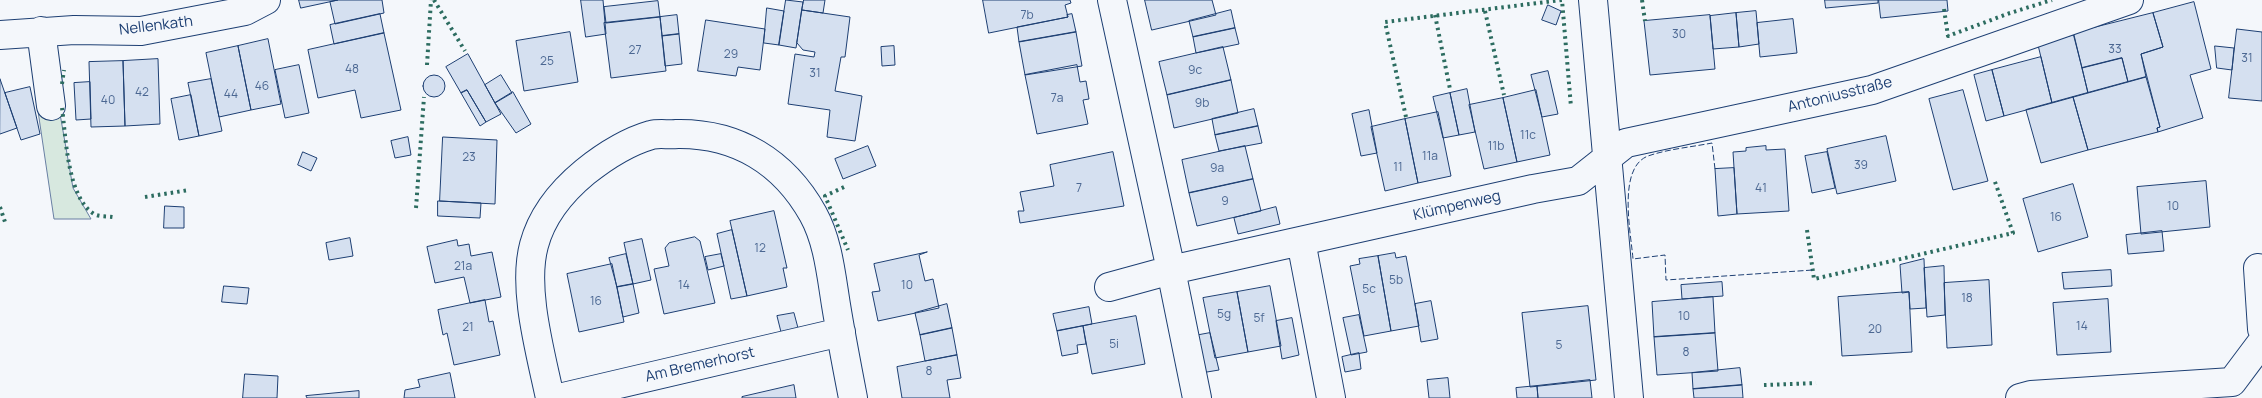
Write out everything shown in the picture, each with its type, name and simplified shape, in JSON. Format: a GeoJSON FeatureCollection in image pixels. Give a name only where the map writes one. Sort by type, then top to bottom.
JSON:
{"type":"FeatureCollection","features":[{"type":"Feature","properties":{"kind":"street","name":"Nellenkath"},"geometry":{"type":"LineString","coordinates":[[0,35],[41,31],[141,31],[245,11],[266,0]]}},
{"type":"Feature","properties":{"kind":"street"},"geometry":{"type":"LineString","coordinates":[[1112,0],[1197,398]]}},
{"type":"Feature","properties":{"kind":"street"},"geometry":{"type":"LineString","coordinates":[[1593,0],[1629,398]]}},
{"type":"Feature","properties":{"kind":"street","name":"Antoniusstraße"},"geometry":{"type":"LineString","coordinates":[[1607,160],[1626,144],[1872,90],[2129,0]]}},
{"type":"Feature","properties":{"kind":"street"},"geometry":{"type":"LineString","coordinates":[[41,31],[51,106]]}},
{"type":"Feature","properties":{"kind":"street"},"geometry":{"type":"LineString","coordinates":[[550,398],[533,319],[531,282],[534,245],[548,213],[569,186],[608,154],[652,135],[695,134],[735,142],[765,158],[793,184],[814,214],[827,248],[853,398]]}},
{"type":"Feature","properties":{"kind":"street","name":"Klümpenweg"},"geometry":{"type":"LineString","coordinates":[[1109,287],[1171,270],[1533,189],[1578,181],[1607,160]]}},
{"type":"Feature","properties":{"kind":"street"},"geometry":{"type":"LineString","coordinates":[[1301,241],[1331,398]]}},
{"type":"Feature","properties":{"kind":"street"},"geometry":{"type":"LineString","coordinates":[[2258,268],[2262,329]]}},
{"type":"Feature","properties":{"kind":"street","name":"Am Bremerhorst"},"geometry":{"type":"LineString","coordinates":[[559,398],[841,332]]}},
{"type":"Feature","properties":{"kind":"street"},"geometry":{"type":"LineString","coordinates":[[2020,398],[2031,395],[2232,382],[2262,342]]}},
{"type":"Feature","properties":{"kind":"shaded area"},"geometry":{"type":"Polygon","coordinates":[[[59,108],[73,188],[91,219],[54,219],[38,111],[59,108]]]}},
{"type":"Feature","properties":{"kind":"building"},"geometry":{"type":"Polygon","coordinates":[[[299,0],[338,0],[301,8],[299,0]]]}},
{"type":"Feature","properties":{"kind":"building"},"geometry":{"type":"Polygon","coordinates":[[[338,0],[382,0],[384,13],[335,24],[330,2],[338,0]]]}},
{"type":"Feature","properties":{"kind":"building"},"geometry":{"type":"Polygon","coordinates":[[[581,0],[603,0],[606,34],[586,37],[581,0]]]}},
{"type":"Feature","properties":{"kind":"building"},"geometry":{"type":"Polygon","coordinates":[[[786,0],[803,2],[796,48],[779,45],[786,0]]]}},
{"type":"Feature","properties":{"kind":"building"},"geometry":{"type":"Polygon","coordinates":[[[804,0],[825,0],[823,13],[802,10],[804,0]]]}},
{"type":"Feature","properties":{"kind":"building"},"geometry":{"type":"Polygon","coordinates":[[[983,0],[1070,0],[1071,3],[1065,5],[1068,17],[989,33],[983,0]]]}},
{"type":"Feature","properties":{"kind":"building"},"geometry":{"type":"Polygon","coordinates":[[[1145,0],[1212,0],[1216,15],[1152,30],[1145,0]]]}},
{"type":"Feature","properties":{"kind":"building"},"geometry":{"type":"Polygon","coordinates":[[[1825,0],[1878,0],[1878,3],[1826,8],[1825,0]]]}},
{"type":"Feature","properties":{"kind":"building"},"geometry":{"type":"Polygon","coordinates":[[[1879,0],[1947,0],[1948,11],[1881,18],[1879,0]]]}},
{"type":"Feature","properties":{"kind":"building"},"geometry":{"type":"Polygon","coordinates":[[[658,1],[660,17],[606,23],[604,7],[658,1]]]}},
{"type":"Feature","properties":{"kind":"building"},"geometry":{"type":"Polygon","coordinates":[[[2194,2],[2211,69],[2190,75],[2203,118],[2158,132],[2157,128],[2160,127],[2141,54],[2163,47],[2153,13],[2194,2]]]}},
{"type":"Feature","properties":{"kind":"building"},"geometry":{"type":"Polygon","coordinates":[[[1548,5],[1561,11],[1556,25],[1542,20],[1548,5]]]}},
{"type":"Feature","properties":{"kind":"building"},"geometry":{"type":"Polygon","coordinates":[[[767,8],[784,11],[779,45],[764,43],[767,8]]]}},
{"type":"Feature","properties":{"kind":"building"},"geometry":{"type":"Polygon","coordinates":[[[802,10],[850,17],[845,57],[841,57],[835,91],[862,96],[855,141],[827,137],[830,110],[788,104],[795,54],[814,57],[815,52],[803,50],[797,43],[802,10]]]}},
{"type":"Feature","properties":{"kind":"building"},"geometry":{"type":"Polygon","coordinates":[[[1231,10],[1235,28],[1193,37],[1189,21],[1231,10]]]}},
{"type":"Feature","properties":{"kind":"building"},"geometry":{"type":"Polygon","coordinates":[[[1756,11],[1759,44],[1739,47],[1736,13],[1756,11]]]}},
{"type":"Feature","properties":{"kind":"building"},"geometry":{"type":"Polygon","coordinates":[[[1736,13],[1739,47],[1713,49],[1710,16],[1736,13]]]}},
{"type":"Feature","properties":{"kind":"building"},"geometry":{"type":"Polygon","coordinates":[[[2153,13],[2163,47],[2141,54],[2146,77],[2128,82],[2122,58],[2082,68],[2073,33],[2153,13]]]}},
{"type":"Feature","properties":{"kind":"building"},"geometry":{"type":"Polygon","coordinates":[[[380,14],[384,33],[334,44],[330,25],[380,14]]]}},
{"type":"Feature","properties":{"kind":"building"},"geometry":{"type":"Polygon","coordinates":[[[1072,14],[1076,32],[1019,42],[1017,27],[1068,17],[1067,15],[1072,14]]]}},
{"type":"Feature","properties":{"kind":"building"},"geometry":{"type":"Polygon","coordinates":[[[677,15],[679,34],[662,36],[660,17],[677,15]]]}},
{"type":"Feature","properties":{"kind":"building"},"geometry":{"type":"Polygon","coordinates":[[[1710,15],[1715,69],[1650,75],[1644,21],[1710,15]]]}},
{"type":"Feature","properties":{"kind":"building"},"geometry":{"type":"Polygon","coordinates":[[[660,17],[666,71],[611,78],[604,23],[660,17]]]}},
{"type":"Feature","properties":{"kind":"building"},"geometry":{"type":"Polygon","coordinates":[[[1793,19],[1797,53],[1760,57],[1757,23],[1793,19]]]}},
{"type":"Feature","properties":{"kind":"building"},"geometry":{"type":"Polygon","coordinates":[[[706,20],[765,29],[760,70],[738,67],[736,76],[698,71],[706,20]]]}},
{"type":"Feature","properties":{"kind":"building"},"geometry":{"type":"Polygon","coordinates":[[[1235,28],[1239,44],[1196,53],[1193,37],[1235,28]]]}},
{"type":"Feature","properties":{"kind":"building"},"geometry":{"type":"Polygon","coordinates":[[[2237,29],[2262,32],[2262,101],[2229,98],[2237,29]]]}},
{"type":"Feature","properties":{"kind":"building"},"geometry":{"type":"Polygon","coordinates":[[[570,32],[578,82],[524,91],[516,41],[570,32]]]}},
{"type":"Feature","properties":{"kind":"building"},"geometry":{"type":"Polygon","coordinates":[[[1076,32],[1082,66],[1025,75],[1019,42],[1076,32]]]}},
{"type":"Feature","properties":{"kind":"building"},"geometry":{"type":"Polygon","coordinates":[[[384,33],[401,110],[361,118],[355,90],[318,98],[308,50],[384,33]]]}},
{"type":"Feature","properties":{"kind":"building"},"geometry":{"type":"Polygon","coordinates":[[[679,34],[682,64],[665,66],[662,36],[679,34]]]}},
{"type":"Feature","properties":{"kind":"building"},"geometry":{"type":"Polygon","coordinates":[[[2074,35],[2088,93],[2052,103],[2038,45],[2074,35]]]}},
{"type":"Feature","properties":{"kind":"building"},"geometry":{"type":"Polygon","coordinates":[[[268,39],[281,104],[251,110],[238,46],[268,39]]]}},
{"type":"Feature","properties":{"kind":"building"},"geometry":{"type":"Polygon","coordinates":[[[238,46],[251,110],[219,117],[206,53],[238,46]]]}},
{"type":"Feature","properties":{"kind":"building"},"geometry":{"type":"Polygon","coordinates":[[[894,46],[895,65],[882,66],[881,47],[894,46]]]}},
{"type":"Feature","properties":{"kind":"building"},"geometry":{"type":"Polygon","coordinates":[[[2215,46],[2234,48],[2232,70],[2217,68],[2215,46]]]}},
{"type":"Feature","properties":{"kind":"building"},"geometry":{"type":"Polygon","coordinates":[[[1223,47],[1231,80],[1167,95],[1159,62],[1223,47]]]}},
{"type":"Feature","properties":{"kind":"building"},"geometry":{"type":"Polygon","coordinates":[[[468,54],[501,114],[486,122],[467,90],[461,93],[446,67],[468,54]]]}},
{"type":"Feature","properties":{"kind":"building"},"geometry":{"type":"Polygon","coordinates":[[[2041,57],[2052,103],[2004,116],[1992,70],[2041,57]]]}},
{"type":"Feature","properties":{"kind":"building"},"geometry":{"type":"Polygon","coordinates":[[[2122,58],[2128,82],[2088,93],[2082,68],[2122,58]]]}},
{"type":"Feature","properties":{"kind":"building"},"geometry":{"type":"Polygon","coordinates":[[[158,59],[160,124],[125,126],[123,61],[158,59]]]}},
{"type":"Feature","properties":{"kind":"building"},"geometry":{"type":"Polygon","coordinates":[[[123,61],[125,126],[91,127],[89,62],[123,61]]]}},
{"type":"Feature","properties":{"kind":"building"},"geometry":{"type":"Polygon","coordinates":[[[299,65],[309,113],[285,118],[275,70],[299,65]]]}},
{"type":"Feature","properties":{"kind":"building"},"geometry":{"type":"Polygon","coordinates":[[[1077,65],[1080,82],[1086,81],[1089,99],[1083,100],[1088,124],[1037,134],[1025,75],[1077,65]]]}},
{"type":"Feature","properties":{"kind":"building"},"geometry":{"type":"Polygon","coordinates":[[[1992,70],[2004,116],[1986,121],[1974,75],[1992,70]]]}},
{"type":"Feature","properties":{"kind":"building"},"geometry":{"type":"Polygon","coordinates":[[[1548,71],[1558,114],[1542,117],[1531,75],[1548,71]]]}},
{"type":"Feature","properties":{"kind":"building"},"geometry":{"type":"Polygon","coordinates":[[[434,75],[442,78],[445,86],[442,94],[434,97],[426,94],[423,86],[426,78],[434,75]]]}},
{"type":"Feature","properties":{"kind":"building"},"geometry":{"type":"Polygon","coordinates":[[[501,75],[512,93],[495,103],[485,85],[501,75]]]}},
{"type":"Feature","properties":{"kind":"building"},"geometry":{"type":"Polygon","coordinates":[[[2146,77],[2160,127],[2157,128],[2158,132],[2088,150],[2073,97],[2146,77]]]}},
{"type":"Feature","properties":{"kind":"building"},"geometry":{"type":"Polygon","coordinates":[[[0,79],[17,128],[0,134],[0,79]]]}},
{"type":"Feature","properties":{"kind":"building"},"geometry":{"type":"Polygon","coordinates":[[[211,79],[222,131],[199,136],[188,83],[211,79]]]}},
{"type":"Feature","properties":{"kind":"building"},"geometry":{"type":"Polygon","coordinates":[[[1231,80],[1238,113],[1174,128],[1167,95],[1231,80]]]}},
{"type":"Feature","properties":{"kind":"building"},"geometry":{"type":"Polygon","coordinates":[[[90,82],[91,119],[76,120],[74,83],[90,82]]]}},
{"type":"Feature","properties":{"kind":"building"},"geometry":{"type":"Polygon","coordinates":[[[30,87],[40,134],[21,140],[5,93],[30,87]]]}},
{"type":"Feature","properties":{"kind":"building"},"geometry":{"type":"Polygon","coordinates":[[[1467,89],[1475,132],[1459,135],[1450,93],[1467,89]]]}},
{"type":"Feature","properties":{"kind":"building"},"geometry":{"type":"Polygon","coordinates":[[[467,90],[486,122],[480,126],[461,93],[467,90]]]}},
{"type":"Feature","properties":{"kind":"building"},"geometry":{"type":"Polygon","coordinates":[[[1536,90],[1550,155],[1517,162],[1503,98],[1536,90]]]}},
{"type":"Feature","properties":{"kind":"building"},"geometry":{"type":"Polygon","coordinates":[[[1963,90],[1988,181],[1953,190],[1929,99],[1963,90]]]}},
{"type":"Feature","properties":{"kind":"building"},"geometry":{"type":"Polygon","coordinates":[[[513,92],[531,124],[516,133],[495,103],[513,92]]]}},
{"type":"Feature","properties":{"kind":"building"},"geometry":{"type":"Polygon","coordinates":[[[1450,93],[1459,135],[1443,138],[1433,97],[1450,93]]]}},
{"type":"Feature","properties":{"kind":"building"},"geometry":{"type":"Polygon","coordinates":[[[191,95],[199,136],[179,140],[171,99],[191,95]]]}},
{"type":"Feature","properties":{"kind":"building"},"geometry":{"type":"Polygon","coordinates":[[[2073,97],[2088,150],[2041,163],[2026,110],[2073,97]]]}},
{"type":"Feature","properties":{"kind":"building"},"geometry":{"type":"Polygon","coordinates":[[[1503,98],[1517,162],[1484,169],[1469,105],[1503,98]]]}},
{"type":"Feature","properties":{"kind":"building"},"geometry":{"type":"Polygon","coordinates":[[[1254,109],[1258,126],[1215,135],[1212,119],[1254,109]]]}},
{"type":"Feature","properties":{"kind":"building"},"geometry":{"type":"Polygon","coordinates":[[[1369,110],[1377,153],[1361,156],[1352,114],[1369,110]]]}},
{"type":"Feature","properties":{"kind":"building"},"geometry":{"type":"Polygon","coordinates":[[[1438,112],[1451,176],[1418,183],[1405,119],[1438,112]]]}},
{"type":"Feature","properties":{"kind":"building"},"geometry":{"type":"Polygon","coordinates":[[[1405,119],[1418,183],[1385,191],[1371,127],[1405,119]]]}},
{"type":"Feature","properties":{"kind":"building"},"geometry":{"type":"Polygon","coordinates":[[[1258,126],[1262,143],[1219,151],[1215,135],[1258,126]]]}},
{"type":"Feature","properties":{"kind":"building"},"geometry":{"type":"Polygon","coordinates":[[[1886,136],[1896,181],[1837,194],[1827,149],[1886,136]]]}},
{"type":"Feature","properties":{"kind":"building"},"geometry":{"type":"Polygon","coordinates":[[[408,137],[411,155],[395,158],[391,141],[408,137]]]}},
{"type":"Feature","properties":{"kind":"building"},"geometry":{"type":"Polygon","coordinates":[[[443,137],[497,140],[495,204],[440,201],[443,137]]]}},
{"type":"Feature","properties":{"kind":"building"},"geometry":{"type":"Polygon","coordinates":[[[868,146],[876,166],[843,179],[835,159],[868,146]]]}},
{"type":"Feature","properties":{"kind":"building"},"geometry":{"type":"Polygon","coordinates":[[[1245,146],[1253,179],[1189,193],[1182,160],[1245,146]]]}},
{"type":"Feature","properties":{"kind":"building"},"geometry":{"type":"Polygon","coordinates":[[[1766,146],[1766,150],[1785,149],[1789,211],[1737,214],[1733,152],[1746,151],[1746,148],[1766,146]]]}},
{"type":"Feature","properties":{"kind":"building"},"geometry":{"type":"Polygon","coordinates":[[[303,152],[317,158],[311,171],[298,165],[303,152]]]}},
{"type":"Feature","properties":{"kind":"building"},"geometry":{"type":"Polygon","coordinates":[[[1113,152],[1124,206],[1020,223],[1018,211],[1024,211],[1020,192],[1054,186],[1050,165],[1113,152]]]}},
{"type":"Feature","properties":{"kind":"building"},"geometry":{"type":"Polygon","coordinates":[[[1827,152],[1835,188],[1812,193],[1805,156],[1827,152]]]}},
{"type":"Feature","properties":{"kind":"building"},"geometry":{"type":"Polygon","coordinates":[[[1734,168],[1737,214],[1718,216],[1715,169],[1734,168]]]}},
{"type":"Feature","properties":{"kind":"building"},"geometry":{"type":"Polygon","coordinates":[[[1253,179],[1261,211],[1197,226],[1189,193],[1253,179]]]}},
{"type":"Feature","properties":{"kind":"building"},"geometry":{"type":"Polygon","coordinates":[[[2206,181],[2210,227],[2141,234],[2137,187],[2206,181]]]}},
{"type":"Feature","properties":{"kind":"building"},"geometry":{"type":"Polygon","coordinates":[[[2073,184],[2088,237],[2038,252],[2023,199],[2073,184]]]}},
{"type":"Feature","properties":{"kind":"building"},"geometry":{"type":"Polygon","coordinates":[[[438,201],[481,203],[480,218],[438,216],[438,201]]]}},
{"type":"Feature","properties":{"kind":"building"},"geometry":{"type":"Polygon","coordinates":[[[165,206],[184,207],[184,228],[164,228],[165,206]]]}},
{"type":"Feature","properties":{"kind":"building"},"geometry":{"type":"Polygon","coordinates":[[[1276,207],[1280,224],[1238,234],[1234,218],[1276,207]]]}},
{"type":"Feature","properties":{"kind":"building"},"geometry":{"type":"Polygon","coordinates":[[[774,211],[787,268],[783,268],[787,287],[747,296],[730,221],[774,211]]]}},
{"type":"Feature","properties":{"kind":"building"},"geometry":{"type":"Polygon","coordinates":[[[732,230],[747,296],[731,299],[717,234],[732,230]]]}},
{"type":"Feature","properties":{"kind":"building"},"geometry":{"type":"Polygon","coordinates":[[[2162,231],[2164,251],[2128,254],[2126,235],[2162,231]]]}},
{"type":"Feature","properties":{"kind":"building"},"geometry":{"type":"Polygon","coordinates":[[[695,237],[700,241],[715,303],[664,314],[654,269],[669,266],[665,248],[669,243],[695,237]]]}},
{"type":"Feature","properties":{"kind":"building"},"geometry":{"type":"Polygon","coordinates":[[[350,238],[353,256],[329,260],[326,243],[350,238]]]}},
{"type":"Feature","properties":{"kind":"building"},"geometry":{"type":"Polygon","coordinates":[[[642,239],[651,280],[633,284],[624,243],[642,239]]]}},
{"type":"Feature","properties":{"kind":"building"},"geometry":{"type":"Polygon","coordinates":[[[457,240],[458,246],[469,244],[471,256],[492,252],[501,297],[470,303],[464,277],[435,283],[427,247],[457,240]]]}},
{"type":"Feature","properties":{"kind":"building"},"geometry":{"type":"Polygon","coordinates":[[[927,252],[919,255],[925,281],[933,279],[939,308],[878,321],[872,292],[880,291],[874,264],[927,252]]]}},
{"type":"Feature","properties":{"kind":"building"},"geometry":{"type":"Polygon","coordinates":[[[1395,253],[1396,258],[1406,256],[1419,326],[1391,331],[1378,256],[1395,253]]]}},
{"type":"Feature","properties":{"kind":"building"},"geometry":{"type":"Polygon","coordinates":[[[626,254],[633,284],[617,287],[609,258],[626,254]]]}},
{"type":"Feature","properties":{"kind":"building"},"geometry":{"type":"Polygon","coordinates":[[[721,254],[724,266],[708,270],[705,257],[721,254]]]}},
{"type":"Feature","properties":{"kind":"building"},"geometry":{"type":"Polygon","coordinates":[[[1378,256],[1391,331],[1364,336],[1350,266],[1360,264],[1359,259],[1378,256]]]}},
{"type":"Feature","properties":{"kind":"building"},"geometry":{"type":"Polygon","coordinates":[[[1924,259],[1926,308],[1910,309],[1909,292],[1902,293],[1900,265],[1924,259]]]}},
{"type":"Feature","properties":{"kind":"building"},"geometry":{"type":"Polygon","coordinates":[[[612,264],[624,322],[579,332],[567,274],[612,264]]]}},
{"type":"Feature","properties":{"kind":"building"},"geometry":{"type":"Polygon","coordinates":[[[1944,266],[1945,315],[1927,317],[1924,268],[1944,266]]]}},
{"type":"Feature","properties":{"kind":"building"},"geometry":{"type":"Polygon","coordinates":[[[2111,270],[2112,286],[2064,289],[2062,273],[2111,270]]]}},
{"type":"Feature","properties":{"kind":"building"},"geometry":{"type":"Polygon","coordinates":[[[1989,280],[1992,345],[1947,348],[1944,283],[1989,280]]]}},
{"type":"Feature","properties":{"kind":"building"},"geometry":{"type":"Polygon","coordinates":[[[1722,282],[1723,296],[1682,299],[1681,285],[1722,282]]]}},
{"type":"Feature","properties":{"kind":"building"},"geometry":{"type":"Polygon","coordinates":[[[633,284],[639,313],[623,317],[617,287],[633,284]]]}},
{"type":"Feature","properties":{"kind":"building"},"geometry":{"type":"Polygon","coordinates":[[[224,286],[249,288],[247,304],[222,302],[224,286]]]}},
{"type":"Feature","properties":{"kind":"building"},"geometry":{"type":"Polygon","coordinates":[[[1270,286],[1281,346],[1248,352],[1237,292],[1270,286]]]}},
{"type":"Feature","properties":{"kind":"building"},"geometry":{"type":"Polygon","coordinates":[[[1237,292],[1248,352],[1215,358],[1203,298],[1237,292]]]}},
{"type":"Feature","properties":{"kind":"building"},"geometry":{"type":"Polygon","coordinates":[[[1909,292],[1912,352],[1842,356],[1838,297],[1909,292]]]}},
{"type":"Feature","properties":{"kind":"building"},"geometry":{"type":"Polygon","coordinates":[[[1713,297],[1715,333],[1654,337],[1652,302],[1713,297]]]}},
{"type":"Feature","properties":{"kind":"building"},"geometry":{"type":"Polygon","coordinates":[[[2108,299],[2111,352],[2057,355],[2053,303],[2108,299]]]}},
{"type":"Feature","properties":{"kind":"building"},"geometry":{"type":"Polygon","coordinates":[[[485,300],[489,322],[493,321],[500,355],[454,365],[447,333],[443,335],[438,310],[485,300]]]}},
{"type":"Feature","properties":{"kind":"building"},"geometry":{"type":"Polygon","coordinates":[[[1431,301],[1438,339],[1421,342],[1415,304],[1431,301]]]}},
{"type":"Feature","properties":{"kind":"building"},"geometry":{"type":"Polygon","coordinates":[[[947,304],[952,328],[920,335],[915,313],[947,304]]]}},
{"type":"Feature","properties":{"kind":"building"},"geometry":{"type":"Polygon","coordinates":[[[1588,306],[1596,380],[1530,387],[1522,313],[1588,306]]]}},
{"type":"Feature","properties":{"kind":"building"},"geometry":{"type":"Polygon","coordinates":[[[1089,307],[1092,324],[1057,331],[1053,314],[1089,307]]]}},
{"type":"Feature","properties":{"kind":"building"},"geometry":{"type":"Polygon","coordinates":[[[794,313],[798,328],[781,332],[777,316],[794,313]]]}},
{"type":"Feature","properties":{"kind":"building"},"geometry":{"type":"Polygon","coordinates":[[[1359,315],[1367,352],[1351,355],[1343,318],[1359,315]]]}},
{"type":"Feature","properties":{"kind":"building"},"geometry":{"type":"Polygon","coordinates":[[[1136,316],[1145,364],[1092,374],[1083,326],[1136,316]]]}},
{"type":"Feature","properties":{"kind":"building"},"geometry":{"type":"Polygon","coordinates":[[[1292,318],[1299,355],[1282,359],[1276,321],[1292,318]]]}},
{"type":"Feature","properties":{"kind":"building"},"geometry":{"type":"Polygon","coordinates":[[[1083,326],[1086,344],[1077,345],[1078,353],[1062,356],[1057,331],[1083,326]]]}},
{"type":"Feature","properties":{"kind":"building"},"geometry":{"type":"Polygon","coordinates":[[[952,328],[957,355],[925,361],[920,335],[952,328]]]}},
{"type":"Feature","properties":{"kind":"building"},"geometry":{"type":"Polygon","coordinates":[[[1210,333],[1219,370],[1201,373],[1194,336],[1210,333]]]}},
{"type":"Feature","properties":{"kind":"building"},"geometry":{"type":"Polygon","coordinates":[[[1715,333],[1718,371],[1657,375],[1654,337],[1715,333]]]}},
{"type":"Feature","properties":{"kind":"building"},"geometry":{"type":"Polygon","coordinates":[[[1359,353],[1361,369],[1345,372],[1342,357],[1359,353]]]}},
{"type":"Feature","properties":{"kind":"building"},"geometry":{"type":"Polygon","coordinates":[[[957,355],[961,378],[947,380],[950,398],[902,398],[897,367],[957,355]]]}},
{"type":"Feature","properties":{"kind":"building"},"geometry":{"type":"Polygon","coordinates":[[[1740,368],[1742,385],[1693,389],[1692,373],[1740,368]]]}},
{"type":"Feature","properties":{"kind":"building"},"geometry":{"type":"Polygon","coordinates":[[[450,373],[455,398],[404,398],[405,390],[420,387],[418,380],[450,373]]]}},
{"type":"Feature","properties":{"kind":"building"},"geometry":{"type":"Polygon","coordinates":[[[245,374],[278,376],[277,398],[243,398],[245,374]]]}},
{"type":"Feature","properties":{"kind":"building"},"geometry":{"type":"Polygon","coordinates":[[[1448,378],[1450,398],[1429,398],[1427,380],[1448,378]]]}},
{"type":"Feature","properties":{"kind":"building"},"geometry":{"type":"Polygon","coordinates":[[[1590,380],[1592,398],[1538,398],[1537,386],[1590,380]]]}},
{"type":"Feature","properties":{"kind":"building"},"geometry":{"type":"Polygon","coordinates":[[[794,385],[796,398],[742,398],[742,397],[794,385]]]}},
{"type":"Feature","properties":{"kind":"building"},"geometry":{"type":"Polygon","coordinates":[[[1742,385],[1743,398],[1694,398],[1693,389],[1742,385]]]}},
{"type":"Feature","properties":{"kind":"building"},"geometry":{"type":"Polygon","coordinates":[[[1537,386],[1538,398],[1517,398],[1516,388],[1537,386]]]}},
{"type":"Feature","properties":{"kind":"building"},"geometry":{"type":"Polygon","coordinates":[[[359,391],[359,398],[307,398],[306,396],[359,391]]]}},
{"type":"Feature","properties":{"kind":"hedge"},"geometry":{"type":"LineString","coordinates":[[427,65],[431,0]]}},
{"type":"Feature","properties":{"kind":"hedge"},"geometry":{"type":"LineString","coordinates":[[434,0],[465,51]]}},
{"type":"Feature","properties":{"kind":"hedge"},"geometry":{"type":"LineString","coordinates":[[1406,117],[1385,22],[1562,0],[1571,107]]}},
{"type":"Feature","properties":{"kind":"hedge"},"geometry":{"type":"LineString","coordinates":[[1642,0],[1645,21]]}},
{"type":"Feature","properties":{"kind":"hedge"},"geometry":{"type":"LineString","coordinates":[[1944,9],[1948,36],[2052,0]]}},
{"type":"Feature","properties":{"kind":"hedge"},"geometry":{"type":"LineString","coordinates":[[1485,11],[1504,95]]}},
{"type":"Feature","properties":{"kind":"hedge"},"geometry":{"type":"LineString","coordinates":[[1435,15],[1450,89]]}},
{"type":"Feature","properties":{"kind":"hedge"},"geometry":{"type":"LineString","coordinates":[[62,84],[64,70]]}},
{"type":"Feature","properties":{"kind":"hedge"},"geometry":{"type":"LineString","coordinates":[[416,208],[424,97]]}},
{"type":"Feature","properties":{"kind":"hedge"},"geometry":{"type":"LineString","coordinates":[[62,108],[69,165],[78,194],[85,206],[94,214],[113,217]]}},
{"type":"Feature","properties":{"kind":"hedge"},"geometry":{"type":"LineString","coordinates":[[1807,230],[1814,279],[2013,233],[1994,179]]}},
{"type":"Feature","properties":{"kind":"hedge"},"geometry":{"type":"LineString","coordinates":[[844,187],[825,196],[848,250]]}},
{"type":"Feature","properties":{"kind":"hedge"},"geometry":{"type":"LineString","coordinates":[[145,197],[189,190]]}},
{"type":"Feature","properties":{"kind":"hedge"},"geometry":{"type":"LineString","coordinates":[[0,207],[5,222]]}},
{"type":"Feature","properties":{"kind":"hedge"},"geometry":{"type":"LineString","coordinates":[[1764,385],[1816,383]]}},
{"type":"Feature","properties":{"kind":"fence"},"geometry":{"type":"LineString","coordinates":[[1715,169],[1712,143],[1648,156],[1638,163],[1632,174],[1628,202],[1633,259],[1665,255],[1666,280],[1813,270]]}}]}
